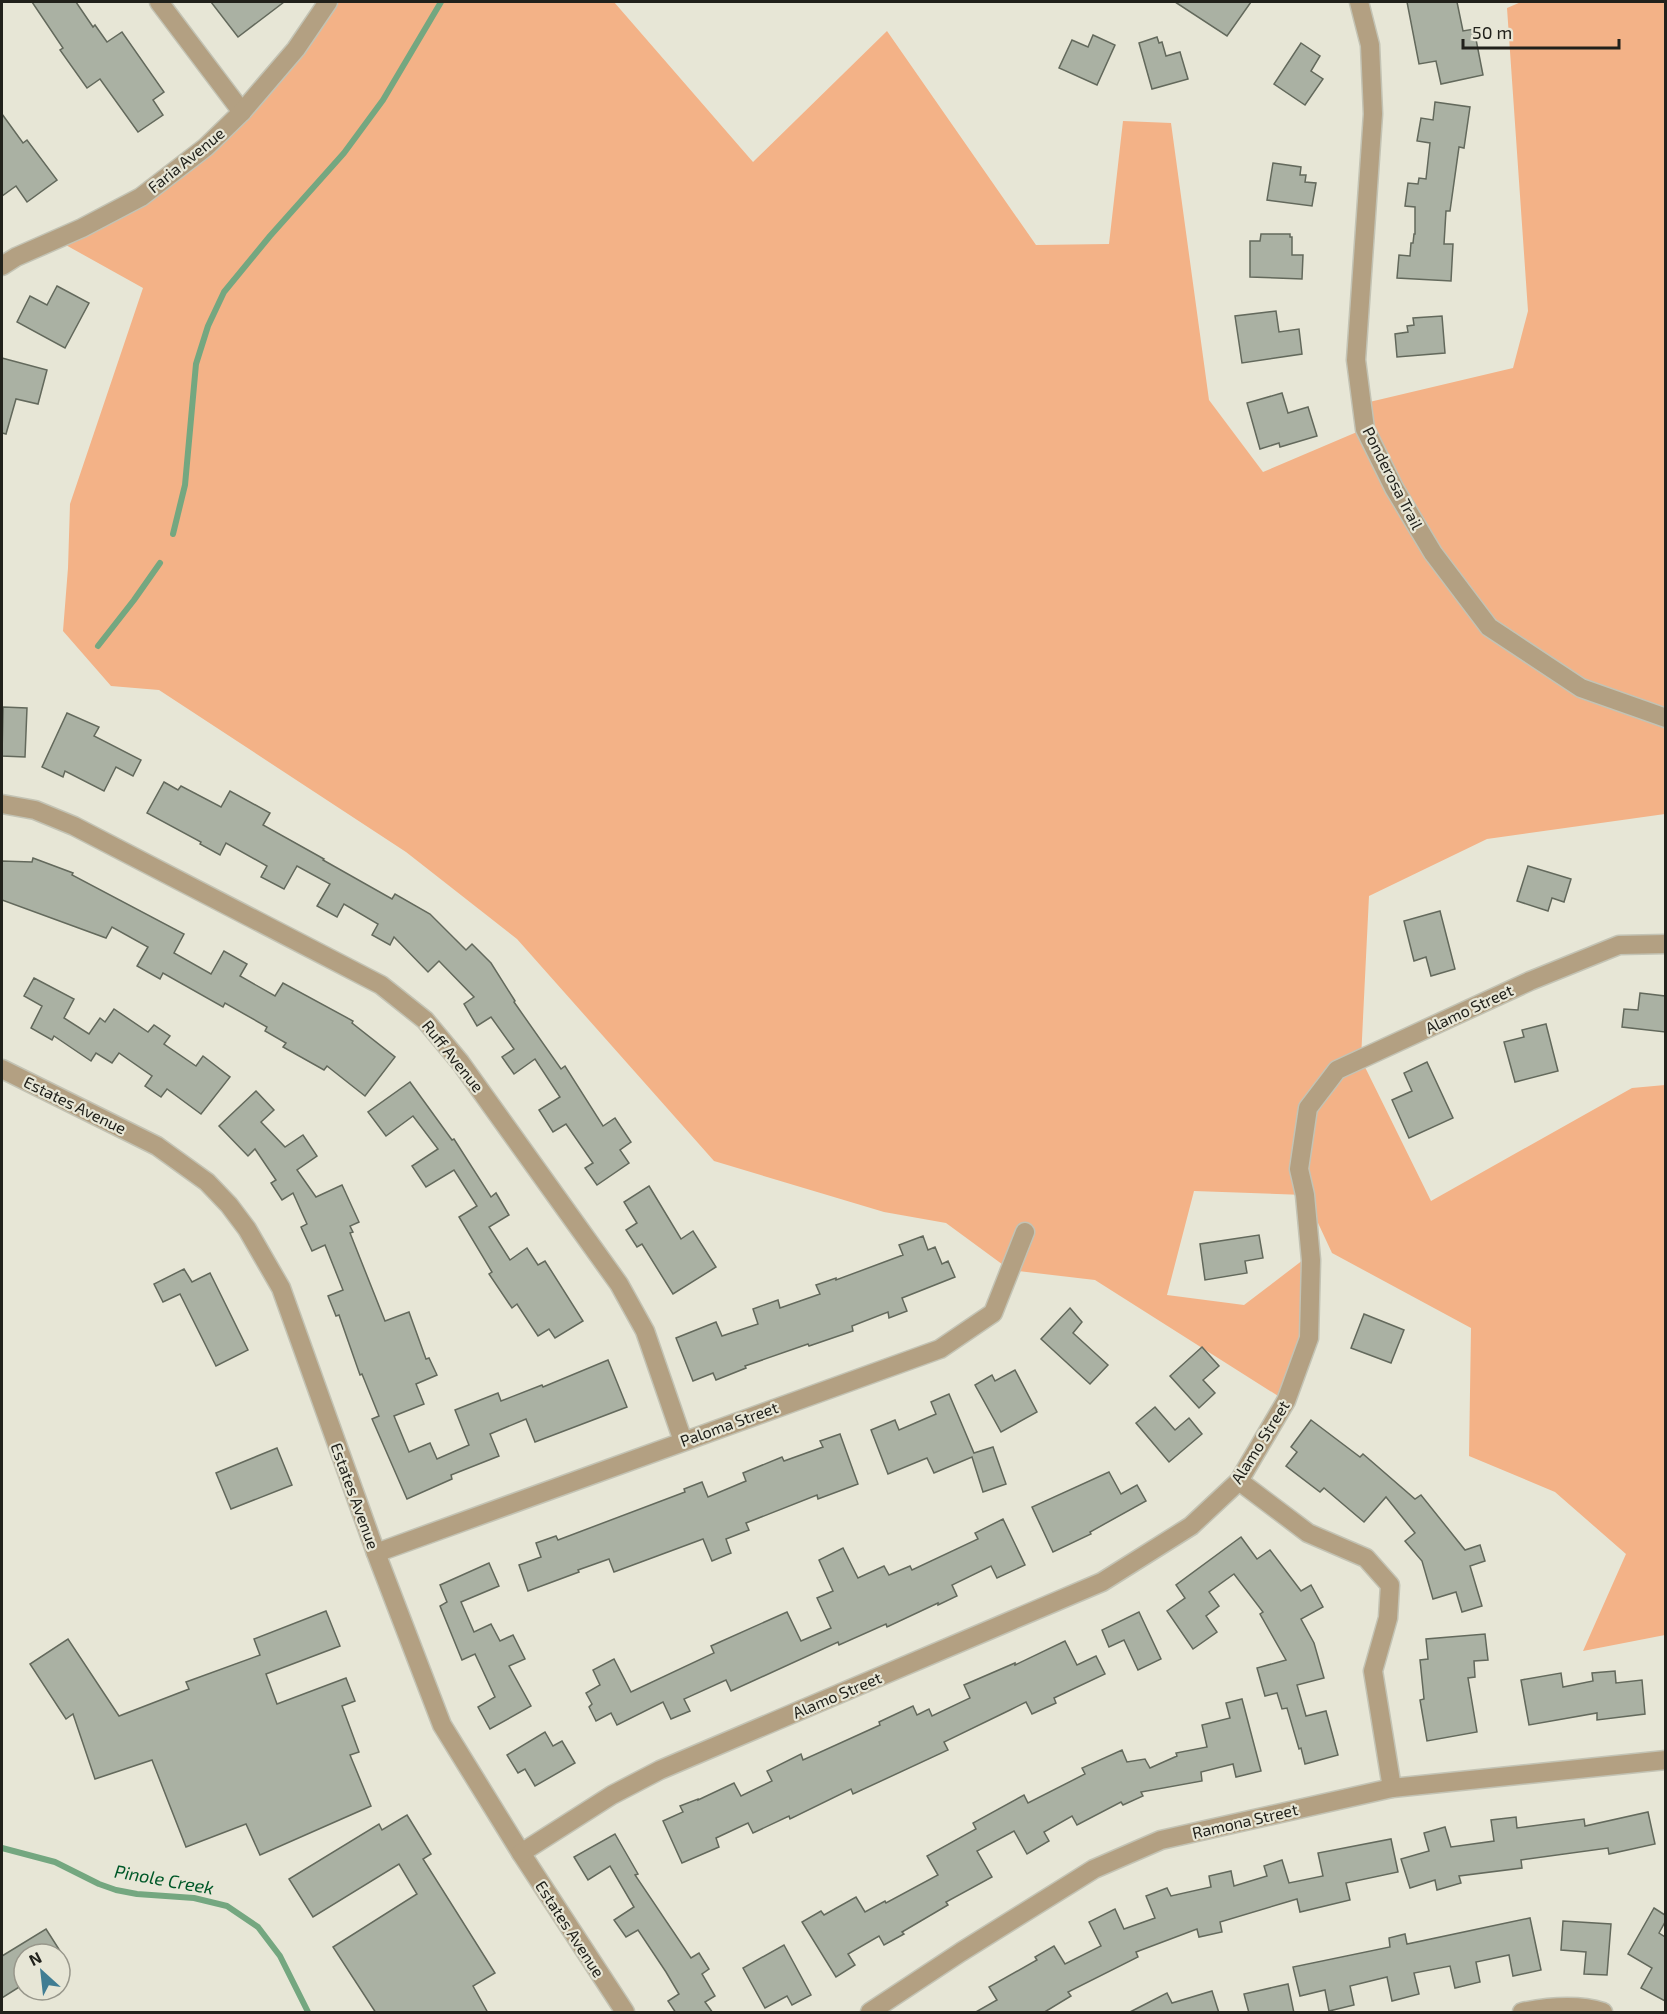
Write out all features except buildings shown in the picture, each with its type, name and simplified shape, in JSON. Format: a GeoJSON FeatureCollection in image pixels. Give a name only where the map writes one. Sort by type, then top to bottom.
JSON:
{"type":"FeatureCollection","features":[{"type":"Feature","properties":{"kind":"street"},"geometry":{"type":"LineString","coordinates":[[159,2],[242,112]]}},
{"type":"Feature","properties":{"kind":"street","name":"Faria Avenue"},"geometry":{"type":"LineString","coordinates":[[2,266],[16,257],[82,228],[141,196],[206,147],[242,112],[296,48],[328,2]]}},
{"type":"Feature","properties":{"kind":"street","name":"Ponderosa Trail"},"geometry":{"type":"LineString","coordinates":[[1359,2],[1370,45],[1373,114],[1356,360],[1365,429],[1395,488],[1433,553],[1489,627],[1581,688],[1665,718]]}},
{"type":"Feature","properties":{"kind":"street","name":"Ruff Avenue"},"geometry":{"type":"LineString","coordinates":[[2,804],[55,816],[381,984],[425,1020],[460,1062],[619,1284],[645,1331],[683,1441]]}},
{"type":"Feature","properties":{"kind":"street","name":"Alamo Street"},"geometry":{"type":"LineString","coordinates":[[521,1853],[612,1795],[660,1770],[1102,1582],[1191,1526],[1239,1481],[1286,1401],[1309,1338],[1311,1260],[1305,1195],[1299,1169],[1308,1108],[1337,1070],[1530,981],[1619,945],[1665,944]]}},
{"type":"Feature","properties":{"kind":"street","name":"Estates Avenue"},"geometry":{"type":"LineString","coordinates":[[2,1069],[157,1146],[207,1182],[228,1205],[259,1248],[281,1288],[376,1553],[442,1725],[521,1853],[625,2013]]}},
{"type":"Feature","properties":{"kind":"street","name":"Paloma Street"},"geometry":{"type":"LineString","coordinates":[[376,1553],[939,1349],[993,1313],[1025,1232]]}},
{"type":"Feature","properties":{"kind":"street"},"geometry":{"type":"LineString","coordinates":[[1239,1481],[1308,1533],[1366,1558],[1390,1586],[1388,1618],[1373,1671],[1392,1788]]}},
{"type":"Feature","properties":{"kind":"street","name":"Ramona Street"},"geometry":{"type":"LineString","coordinates":[[870,2013],[961,1952],[1094,1869],[1161,1840],[1392,1788],[1665,1760]]}},
{"type":"Feature","properties":{"kind":"street"},"geometry":{"type":"LineString","coordinates":[[1522,2013],[1545,2008],[1593,2009],[1602,2013]]}},
{"type":"Feature","properties":{"kind":"shaded area"},"geometry":{"type":"Polygon","coordinates":[[[328,2],[614,2],[753,162],[887,31],[1036,245],[1109,244],[1123,121],[1171,123],[1209,400],[1263,472],[1364,429],[1361,404],[1513,368],[1528,311],[1507,8],[1521,2],[1665,2],[1665,814],[1487,839],[1369,896],[1361,1059],[1431,1201],[1632,1088],[1665,1085],[1665,1635],[1583,1651],[1626,1554],[1555,1492],[1469,1456],[1471,1328],[1332,1253],[1305,1195],[1194,1191],[1167,1295],[1244,1305],[1303,1260],[1309,1338],[1286,1401],[1095,1280],[1010,1270],[946,1223],[884,1212],[714,1161],[517,939],[406,852],[159,690],[111,686],[63,631],[70,504],[143,288],[55,239],[206,147],[328,2]]]}},
{"type":"Feature","properties":{"kind":"waterway"},"geometry":{"type":"LineString","coordinates":[[173,534],[185,485],[196,364],[208,326],[224,292],[344,153],[383,100],[441,2]]}},
{"type":"Feature","properties":{"kind":"waterway"},"geometry":{"type":"LineString","coordinates":[[98,646],[160,563]]}},
{"type":"Feature","properties":{"kind":"waterway","name":"Pinole Creek"},"geometry":{"type":"LineString","coordinates":[[2,1848],[55,1862],[116,1890],[137,1894],[194,1898],[227,1906],[258,1927],[280,1956],[308,2012]]}}]}
